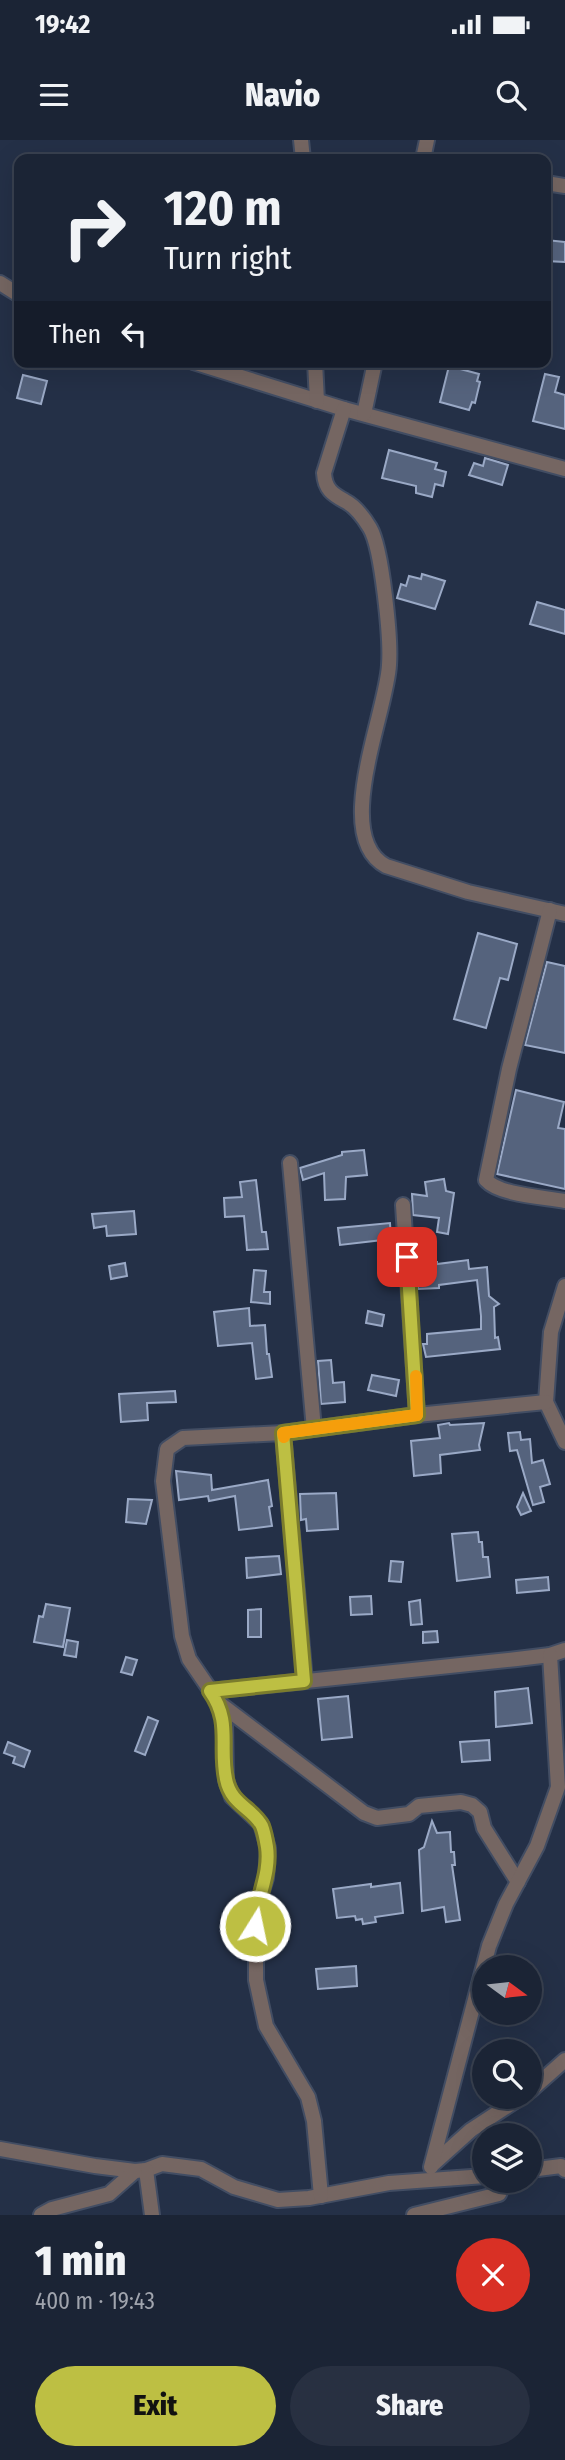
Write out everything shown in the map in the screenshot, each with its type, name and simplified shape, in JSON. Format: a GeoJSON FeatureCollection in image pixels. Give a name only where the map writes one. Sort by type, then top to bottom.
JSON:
{"type":"FeatureCollection","features":[{"type":"Feature","properties":{"kind":"street"},"geometry":{"type":"LineString","coordinates":[[212,368],[344,409],[565,469]]}},
{"type":"Feature","properties":{"kind":"street"},"geometry":{"type":"LineString","coordinates":[[315,368],[317,401]]}},
{"type":"Feature","properties":{"kind":"street"},"geometry":{"type":"LineString","coordinates":[[364,414],[374,368]]}},
{"type":"Feature","properties":{"kind":"street"},"geometry":{"type":"LineString","coordinates":[[344,409],[324,473],[325,484],[335,497],[345,501],[363,518],[375,537],[389,639],[388,685],[372,738],[365,778],[363,814],[366,846],[374,858],[386,866],[468,892],[565,914]]}},
{"type":"Feature","properties":{"kind":"street"},"geometry":{"type":"LineString","coordinates":[[550,910],[509,1069],[486,1180],[492,1187],[503,1190],[565,1201]]}},
{"type":"Feature","properties":{"kind":"street"},"geometry":{"type":"LineString","coordinates":[[290,1163],[314,1429]]}},
{"type":"Feature","properties":{"kind":"street"},"geometry":{"type":"LineString","coordinates":[[403,1205],[417,1415]]}},
{"type":"Feature","properties":{"kind":"street"},"geometry":{"type":"LineString","coordinates":[[565,1286],[551,1332],[546,1402],[565,1441]]}},
{"type":"Feature","properties":{"kind":"street"},"geometry":{"type":"LineString","coordinates":[[321,2196],[314,2121],[308,2096],[266,2026],[256,1980],[256,1910],[266,1878],[268,1848],[261,1824],[232,1797],[226,1780],[225,1722],[214,1697],[189,1659],[181,1636],[163,1481],[167,1449],[183,1438],[283,1433],[417,1415],[546,1402]]}},
{"type":"Feature","properties":{"kind":"street"},"geometry":{"type":"LineString","coordinates":[[283,1433],[304,1681]]}},
{"type":"Feature","properties":{"kind":"street"},"geometry":{"type":"LineString","coordinates":[[214,1697],[304,1681],[550,1655],[565,1650]]}},
{"type":"Feature","properties":{"kind":"street"},"geometry":{"type":"LineString","coordinates":[[430,2167],[489,1946],[537,1846],[558,1787],[550,1655]]}},
{"type":"Feature","properties":{"kind":"street"},"geometry":{"type":"LineString","coordinates":[[214,1697],[364,1813],[377,1818],[409,1814],[419,1806],[461,1802],[472,1805],[480,1812],[484,1828],[518,1882]]}},
{"type":"Feature","properties":{"kind":"street"},"geometry":{"type":"LineString","coordinates":[[542,2080],[565,2060]]}},
{"type":"Feature","properties":{"kind":"street"},"geometry":{"type":"LineString","coordinates":[[419,2181],[430,2167],[471,2130],[503,2109]]}},
{"type":"Feature","properties":{"kind":"street"},"geometry":{"type":"LineString","coordinates":[[0,2149],[95,2166],[141,2171]]}},
{"type":"Feature","properties":{"kind":"street"},"geometry":{"type":"LineString","coordinates":[[41,2215],[82,2199],[109,2194],[141,2171],[162,2164],[201,2169],[234,2187],[278,2200],[321,2196],[389,2183],[472,2177]]}},
{"type":"Feature","properties":{"kind":"street"},"geometry":{"type":"LineString","coordinates":[[542,2170],[564,2167]]}},
{"type":"Feature","properties":{"kind":"street"},"geometry":{"type":"LineString","coordinates":[[141,2171],[152,2215]]}},
{"type":"Feature","properties":{"kind":"street"},"geometry":{"type":"LineString","coordinates":[[414,2215],[499,2193]]}},
{"type":"Feature","properties":{"kind":"building"},"geometry":{"type":"Polygon","coordinates":[[[551,241],[565,242],[565,262],[551,261],[551,241]]]}},
{"type":"Feature","properties":{"kind":"building"},"geometry":{"type":"Polygon","coordinates":[[[448,368],[479,374],[475,403],[472,402],[469,410],[440,402],[448,368]]]}},
{"type":"Feature","properties":{"kind":"building"},"geometry":{"type":"Polygon","coordinates":[[[545,374],[559,377],[555,392],[565,395],[565,429],[533,421],[545,374]]]}},
{"type":"Feature","properties":{"kind":"building"},"geometry":{"type":"Polygon","coordinates":[[[23,375],[47,381],[41,404],[17,398],[23,375]]]}},
{"type":"Feature","properties":{"kind":"building"},"geometry":{"type":"Polygon","coordinates":[[[389,450],[437,463],[435,469],[446,472],[443,486],[435,484],[432,497],[416,493],[416,486],[382,478],[389,450]]]}},
{"type":"Feature","properties":{"kind":"building"},"geometry":{"type":"Polygon","coordinates":[[[485,458],[508,465],[502,485],[469,475],[474,463],[483,466],[485,458]]]}},
{"type":"Feature","properties":{"kind":"building"},"geometry":{"type":"Polygon","coordinates":[[[422,574],[445,581],[435,609],[397,598],[401,584],[406,586],[409,576],[421,579],[422,574]]]}},
{"type":"Feature","properties":{"kind":"building"},"geometry":{"type":"Polygon","coordinates":[[[537,602],[565,610],[565,634],[530,624],[537,602]]]}},
{"type":"Feature","properties":{"kind":"building"},"geometry":{"type":"Polygon","coordinates":[[[478,933],[517,944],[508,980],[500,978],[486,1028],[454,1019],[478,933]]]}},
{"type":"Feature","properties":{"kind":"building"},"geometry":{"type":"Polygon","coordinates":[[[547,962],[565,966],[565,1053],[525,1045],[547,962]]]}},
{"type":"Feature","properties":{"kind":"building"},"geometry":{"type":"Polygon","coordinates":[[[516,1090],[564,1102],[558,1128],[565,1129],[565,1189],[497,1174],[516,1090]]]}},
{"type":"Feature","properties":{"kind":"building"},"geometry":{"type":"Polygon","coordinates":[[[364,1150],[367,1175],[346,1177],[345,1199],[325,1200],[324,1173],[303,1180],[300,1168],[342,1155],[342,1152],[364,1150]]]}},
{"type":"Feature","properties":{"kind":"building"},"geometry":{"type":"Polygon","coordinates":[[[444,1179],[446,1191],[454,1193],[448,1234],[437,1232],[439,1218],[413,1215],[412,1194],[427,1196],[425,1182],[444,1179]]]}},
{"type":"Feature","properties":{"kind":"building"},"geometry":{"type":"Polygon","coordinates":[[[256,1180],[262,1232],[266,1232],[268,1249],[247,1250],[244,1216],[225,1217],[224,1198],[242,1197],[240,1182],[256,1180]]]}},
{"type":"Feature","properties":{"kind":"building"},"geometry":{"type":"Polygon","coordinates":[[[134,1211],[136,1234],[107,1236],[106,1226],[94,1228],[92,1214],[134,1211]]]}},
{"type":"Feature","properties":{"kind":"building"},"geometry":{"type":"Polygon","coordinates":[[[390,1223],[391,1239],[340,1245],[338,1228],[390,1223]]]}},
{"type":"Feature","properties":{"kind":"building"},"geometry":{"type":"Polygon","coordinates":[[[468,1260],[469,1269],[487,1267],[489,1296],[499,1304],[494,1307],[495,1338],[498,1337],[500,1349],[426,1357],[423,1344],[427,1344],[427,1334],[481,1329],[481,1316],[477,1280],[439,1285],[439,1288],[418,1289],[417,1274],[422,1274],[422,1267],[426,1268],[426,1262],[437,1264],[468,1260]]]}},
{"type":"Feature","properties":{"kind":"building"},"geometry":{"type":"Polygon","coordinates":[[[125,1263],[127,1276],[111,1279],[109,1266],[125,1263]]]}},
{"type":"Feature","properties":{"kind":"building"},"geometry":{"type":"Polygon","coordinates":[[[254,1270],[266,1271],[264,1292],[270,1292],[270,1304],[251,1302],[254,1270]]]}},
{"type":"Feature","properties":{"kind":"building"},"geometry":{"type":"Polygon","coordinates":[[[249,1308],[250,1326],[265,1325],[272,1377],[256,1379],[252,1343],[218,1346],[214,1312],[249,1308]]]}},
{"type":"Feature","properties":{"kind":"building"},"geometry":{"type":"Polygon","coordinates":[[[368,1311],[384,1315],[382,1326],[366,1323],[368,1311]]]}},
{"type":"Feature","properties":{"kind":"building"},"geometry":{"type":"Polygon","coordinates":[[[331,1360],[333,1383],[344,1382],[345,1402],[321,1404],[318,1361],[331,1360]]]}},
{"type":"Feature","properties":{"kind":"building"},"geometry":{"type":"Polygon","coordinates":[[[372,1375],[399,1380],[396,1396],[368,1390],[372,1375]]]}},
{"type":"Feature","properties":{"kind":"building"},"geometry":{"type":"Polygon","coordinates":[[[175,1391],[176,1402],[147,1403],[148,1420],[121,1422],[119,1394],[175,1391]]]}},
{"type":"Feature","properties":{"kind":"building"},"geometry":{"type":"Polygon","coordinates":[[[484,1423],[480,1450],[440,1455],[441,1473],[414,1476],[411,1441],[440,1438],[438,1425],[484,1423]]]}},
{"type":"Feature","properties":{"kind":"building"},"geometry":{"type":"Polygon","coordinates":[[[520,1432],[521,1440],[530,1439],[532,1463],[543,1460],[550,1484],[540,1487],[544,1502],[533,1505],[517,1450],[510,1451],[508,1433],[520,1432]]]}},
{"type":"Feature","properties":{"kind":"building"},"geometry":{"type":"Polygon","coordinates":[[[176,1471],[211,1475],[212,1490],[268,1480],[272,1526],[239,1530],[235,1496],[209,1501],[208,1496],[179,1500],[176,1471]]]}},
{"type":"Feature","properties":{"kind":"building"},"geometry":{"type":"Polygon","coordinates":[[[336,1493],[338,1529],[307,1531],[306,1519],[301,1520],[300,1494],[336,1493]]]}},
{"type":"Feature","properties":{"kind":"building"},"geometry":{"type":"Polygon","coordinates":[[[523,1493],[531,1511],[521,1515],[517,1507],[523,1493]]]}},
{"type":"Feature","properties":{"kind":"building"},"geometry":{"type":"Polygon","coordinates":[[[128,1499],[152,1500],[146,1524],[126,1522],[128,1499]]]}},
{"type":"Feature","properties":{"kind":"building"},"geometry":{"type":"Polygon","coordinates":[[[478,1532],[483,1557],[488,1557],[490,1577],[457,1581],[452,1534],[478,1532]]]}},
{"type":"Feature","properties":{"kind":"building"},"geometry":{"type":"Polygon","coordinates":[[[279,1556],[281,1574],[247,1578],[246,1558],[279,1556]]]}},
{"type":"Feature","properties":{"kind":"building"},"geometry":{"type":"Polygon","coordinates":[[[391,1561],[403,1562],[401,1582],[389,1581],[391,1561]]]}},
{"type":"Feature","properties":{"kind":"building"},"geometry":{"type":"Polygon","coordinates":[[[548,1577],[549,1590],[517,1593],[516,1580],[548,1577]]]}},
{"type":"Feature","properties":{"kind":"building"},"geometry":{"type":"Polygon","coordinates":[[[371,1596],[372,1614],[351,1615],[350,1597],[371,1596]]]}},
{"type":"Feature","properties":{"kind":"building"},"geometry":{"type":"Polygon","coordinates":[[[420,1600],[422,1624],[411,1625],[409,1602],[420,1600]]]}},
{"type":"Feature","properties":{"kind":"building"},"geometry":{"type":"Polygon","coordinates":[[[46,1604],[70,1608],[63,1647],[34,1642],[39,1616],[43,1617],[46,1604]]]}},
{"type":"Feature","properties":{"kind":"building"},"geometry":{"type":"Polygon","coordinates":[[[261,1609],[261,1637],[248,1637],[248,1610],[261,1609]]]}},
{"type":"Feature","properties":{"kind":"building"},"geometry":{"type":"Polygon","coordinates":[[[437,1631],[438,1642],[423,1643],[423,1632],[437,1631]]]}},
{"type":"Feature","properties":{"kind":"building"},"geometry":{"type":"Polygon","coordinates":[[[67,1640],[78,1642],[76,1657],[64,1655],[67,1640]]]}},
{"type":"Feature","properties":{"kind":"building"},"geometry":{"type":"Polygon","coordinates":[[[126,1657],[137,1660],[132,1675],[121,1672],[126,1657]]]}},
{"type":"Feature","properties":{"kind":"building"},"geometry":{"type":"Polygon","coordinates":[[[528,1688],[532,1723],[496,1727],[495,1692],[528,1688]]]}},
{"type":"Feature","properties":{"kind":"building"},"geometry":{"type":"Polygon","coordinates":[[[348,1696],[352,1737],[322,1740],[318,1699],[348,1696]]]}},
{"type":"Feature","properties":{"kind":"building"},"geometry":{"type":"Polygon","coordinates":[[[148,1717],[158,1721],[145,1755],[135,1751],[148,1717]]]}},
{"type":"Feature","properties":{"kind":"building"},"geometry":{"type":"Polygon","coordinates":[[[489,1740],[490,1760],[462,1762],[460,1742],[489,1740]]]}},
{"type":"Feature","properties":{"kind":"building"},"geometry":{"type":"Polygon","coordinates":[[[8,1742],[30,1751],[24,1767],[13,1763],[15,1757],[4,1753],[8,1742]]]}},
{"type":"Feature","properties":{"kind":"building"},"geometry":{"type":"Polygon","coordinates":[[[432,1821],[437,1833],[450,1832],[460,1920],[446,1922],[444,1907],[422,1911],[419,1850],[424,1847],[432,1821]]]}},
{"type":"Feature","properties":{"kind":"building"},"geometry":{"type":"Polygon","coordinates":[[[400,1883],[403,1913],[375,1917],[376,1922],[363,1924],[362,1919],[356,1920],[355,1916],[337,1918],[333,1889],[400,1883]]]}},
{"type":"Feature","properties":{"kind":"building"},"geometry":{"type":"Polygon","coordinates":[[[356,1966],[357,1986],[318,1989],[316,1969],[356,1966]]]}},
{"type":"Feature","properties":{"kind":"slow traffic"},"geometry":{"type":"LineString","coordinates":[[284,1437],[283,1433],[417,1415],[416,1376]]}},
{"type":"Feature","properties":{"kind":"route"},"geometry":{"type":"LineString","coordinates":[[255,1926],[256,1910],[266,1878],[268,1848],[261,1824],[232,1797],[226,1780],[225,1722],[219,1703],[210,1691],[304,1681],[283,1433],[417,1415],[407,1257]]}}]}
